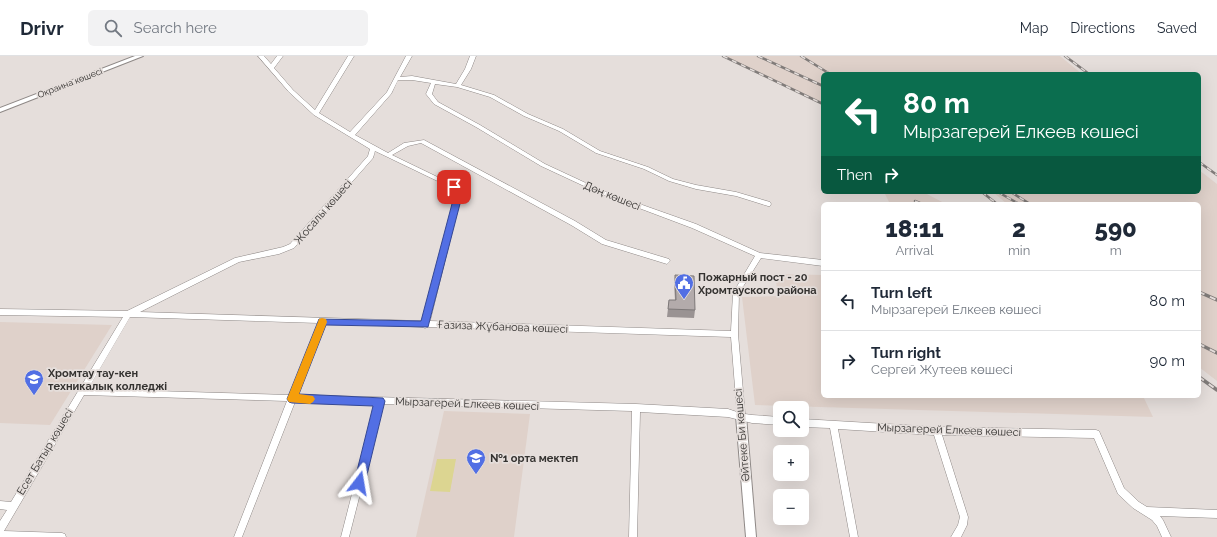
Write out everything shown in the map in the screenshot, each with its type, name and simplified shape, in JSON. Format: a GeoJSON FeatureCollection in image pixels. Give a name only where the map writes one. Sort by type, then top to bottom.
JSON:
{"type":"FeatureCollection","features":[{"type":"Feature","properties":{"kind":"street","name":"Окраина көшесі"},"geometry":{"type":"LineString","coordinates":[[0,110],[140,56]]}},
{"type":"Feature","properties":{"kind":"street"},"geometry":{"type":"LineString","coordinates":[[261,56],[303,103],[316,114],[373,148],[454,187],[457,194],[425,325]]}},
{"type":"Feature","properties":{"kind":"street"},"geometry":{"type":"LineString","coordinates":[[271,68],[280,56]]}},
{"type":"Feature","properties":{"kind":"street"},"geometry":{"type":"LineString","coordinates":[[316,114],[351,56]]}},
{"type":"Feature","properties":{"kind":"street"},"geometry":{"type":"LineString","coordinates":[[351,135],[381,102],[397,79],[409,56]]}},
{"type":"Feature","properties":{"kind":"street"},"geometry":{"type":"LineString","coordinates":[[458,86],[468,69],[473,56]]}},
{"type":"Feature","properties":{"kind":"street"},"geometry":{"type":"LineString","coordinates":[[397,79],[412,78],[433,83],[458,86],[492,96],[526,115],[561,130],[598,152],[646,168],[671,180],[696,187],[736,194],[768,204]]}},
{"type":"Feature","properties":{"kind":"street","name":"Дөң көшесі"},"geometry":{"type":"LineString","coordinates":[[433,83],[429,94],[436,103],[543,164],[601,192],[694,226],[759,255],[821,263]]}},
{"type":"Feature","properties":{"kind":"street"},"geometry":{"type":"LineString","coordinates":[[388,155],[406,144],[422,141],[573,223],[597,239],[667,261]]}},
{"type":"Feature","properties":{"kind":"street","name":"Жосалы көшесі"},"geometry":{"type":"LineString","coordinates":[[128,314],[237,260],[281,251],[292,246],[371,157],[373,148]]}},
{"type":"Feature","properties":{"kind":"street","name":"Әйтеке Би көшесі"},"geometry":{"type":"LineString","coordinates":[[751,537],[734,334],[736,293],[759,255]]}},
{"type":"Feature","properties":{"kind":"street","name":"Ғазиза Жұбанова көшесі"},"geometry":{"type":"LineString","coordinates":[[0,312],[128,314],[734,334]]}},
{"type":"Feature","properties":{"kind":"street","name":"Есет Батыр көшесі"},"geometry":{"type":"LineString","coordinates":[[0,529],[128,314]]}},
{"type":"Feature","properties":{"kind":"street"},"geometry":{"type":"LineString","coordinates":[[238,537],[323,321]]}},
{"type":"Feature","properties":{"kind":"street","name":"Мырзагерей Елкеев көшесі"},"geometry":{"type":"LineString","coordinates":[[81,392],[636,408],[728,413],[752,419],[773,420]]}},
{"type":"Feature","properties":{"kind":"street"},"geometry":{"type":"LineString","coordinates":[[345,537],[380,401]]}},
{"type":"Feature","properties":{"kind":"street"},"geometry":{"type":"LineString","coordinates":[[634,537],[636,408]]}},
{"type":"Feature","properties":{"kind":"street","name":"Мырзагерей Елкеев көшесі"},"geometry":{"type":"LineString","coordinates":[[809,422],[937,431],[1096,434],[1121,491],[1128,499],[1147,511]]}},
{"type":"Feature","properties":{"kind":"street"},"geometry":{"type":"LineString","coordinates":[[833,424],[854,537]]}},
{"type":"Feature","properties":{"kind":"street"},"geometry":{"type":"LineString","coordinates":[[937,431],[964,517],[962,529],[956,537]]}},
{"type":"Feature","properties":{"kind":"street"},"geometry":{"type":"LineString","coordinates":[[0,505],[14,506]]}},
{"type":"Feature","properties":{"kind":"street"},"geometry":{"type":"LineString","coordinates":[[1147,511],[1217,514]]}},
{"type":"Feature","properties":{"kind":"street"},"geometry":{"type":"LineString","coordinates":[[1147,511],[1160,523],[1167,537]]}},
{"type":"Feature","properties":{"kind":"street"},"geometry":{"type":"LineString","coordinates":[[0,535],[62,537]]}},
{"type":"Feature","properties":{"kind":"shaded area"},"geometry":{"type":"Polygon","coordinates":[[[724,56],[1060,56],[1080,72],[821,72],[821,102],[724,56]]]}},
{"type":"Feature","properties":{"kind":"shaded area"},"geometry":{"type":"Polygon","coordinates":[[[1201,172],[1217,184],[1217,381],[1201,369],[1201,202],[1005,202],[995,194],[1201,194],[1201,172]]]}},
{"type":"Feature","properties":{"kind":"shaded area"},"geometry":{"type":"Polygon","coordinates":[[[885,194],[927,194],[942,202],[889,202],[885,194]]]}},
{"type":"Feature","properties":{"kind":"shaded area"},"geometry":{"type":"Polygon","coordinates":[[[775,274],[821,275],[821,398],[1144,398],[1153,417],[809,407],[809,401],[773,401],[773,406],[755,405],[742,297],[778,296],[775,274]]]}},
{"type":"Feature","properties":{"kind":"shaded area","name":"Хромтау тау-кен техникалық колледжі"},"geometry":{"type":"Polygon","coordinates":[[[0,322],[112,325],[50,425],[0,423],[0,322]]]}},
{"type":"Feature","properties":{"kind":"shaded area","name":"№1 орта мектеп"},"geometry":{"type":"Polygon","coordinates":[[[444,411],[530,414],[514,537],[416,537],[444,411]]]}},
{"type":"Feature","properties":{"kind":"shaded area"},"geometry":{"type":"Polygon","coordinates":[[[437,459],[456,459],[450,492],[430,491],[437,459]]]}},
{"type":"Feature","properties":{"kind":"building","name":"Пожарный пост - 20 Хромтауского района"},"geometry":{"type":"Polygon","coordinates":[[[675,275],[694,276],[695,310],[668,309],[669,300],[676,300],[675,275]]]}},
{"type":"Feature","properties":{"kind":"railway"},"geometry":{"type":"LineString","coordinates":[[723,56],[821,103]]}},
{"type":"Feature","properties":{"kind":"railway"},"geometry":{"type":"LineString","coordinates":[[758,56],[821,85]]}},
{"type":"Feature","properties":{"kind":"railway"},"geometry":{"type":"LineString","coordinates":[[801,56],[827,72]]}},
{"type":"Feature","properties":{"kind":"railway"},"geometry":{"type":"LineString","coordinates":[[1065,56],[1086,72]]}},
{"type":"Feature","properties":{"kind":"railway"},"geometry":{"type":"LineString","coordinates":[[1201,163],[1217,175]]}},
{"type":"Feature","properties":{"kind":"railway"},"geometry":{"type":"LineString","coordinates":[[984,194],[994,202]]}},
{"type":"Feature","properties":{"kind":"railway"},"geometry":{"type":"LineString","coordinates":[[1002,194],[1016,202]]}},
{"type":"Feature","properties":{"kind":"railway"},"geometry":{"type":"LineString","coordinates":[[1014,194],[1027,202]]}},
{"type":"Feature","properties":{"kind":"railway"},"geometry":{"type":"LineString","coordinates":[[1201,293],[1217,300]]}},
{"type":"Feature","properties":{"kind":"railway"},"geometry":{"type":"LineString","coordinates":[[1201,345],[1217,353]]}},
{"type":"Feature","properties":{"kind":"railway"},"geometry":{"type":"LineString","coordinates":[[1201,378],[1217,390]]}},
{"type":"Feature","properties":{"kind":"slow traffic"},"geometry":{"type":"LineString","coordinates":[[310,399],[292,399],[322,322]]}},
{"type":"Feature","properties":{"kind":"place","name":"Пожарный пост - 20 Хромтауского района"},"geometry":{"type":"Point","coordinates":[684,300]}},
{"type":"Feature","properties":{"kind":"place","name":"Хромтау тау-кен техникалық колледжі"},"geometry":{"type":"Point","coordinates":[34,396]}},
{"type":"Feature","properties":{"kind":"place","name":"№1 орта мектеп"},"geometry":{"type":"Point","coordinates":[476,475]}},
{"type":"Feature","properties":{"kind":"route"},"geometry":{"type":"LineString","coordinates":[[359,483],[380,401],[292,399],[323,321],[425,325],[457,200],[457,194],[454,187]]}}]}
